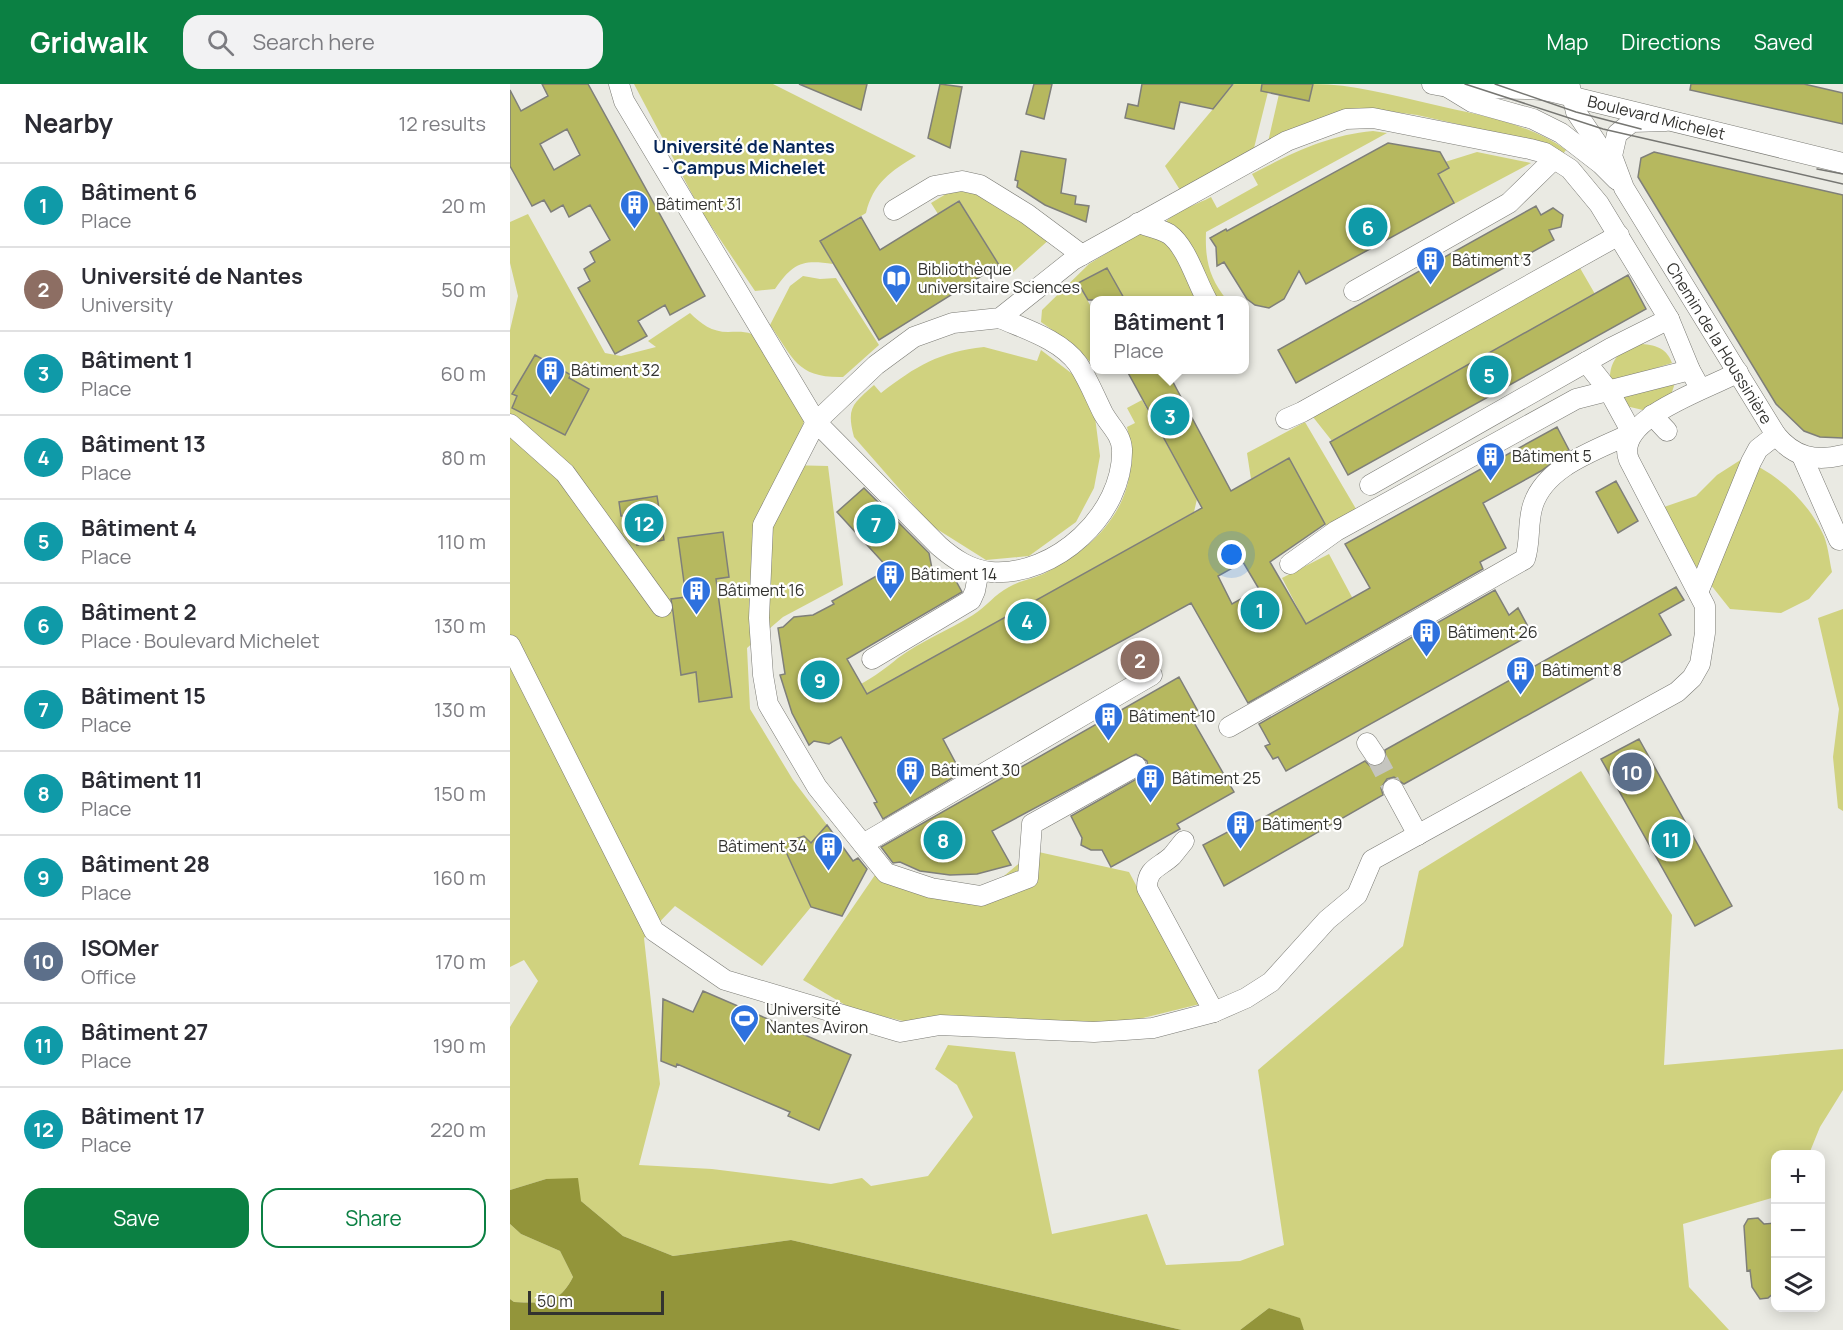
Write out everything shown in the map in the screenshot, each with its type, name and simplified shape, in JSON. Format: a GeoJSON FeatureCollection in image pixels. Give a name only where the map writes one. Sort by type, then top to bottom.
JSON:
{"type":"FeatureCollection","features":[{"type":"Feature","properties":{"kind":"street"},"geometry":{"type":"LineString","coordinates":[[619,84],[624,101],[816,422],[939,546],[958,561],[979,570],[992,572],[1022,569],[1051,558],[1070,546],[1092,524],[1107,503],[1119,470],[1122,450],[1118,434],[1106,418],[1078,364],[1038,334],[1000,318],[953,323],[914,337],[876,365],[816,422],[763,525],[759,618],[763,675],[768,704],[817,787],[886,873],[931,888],[981,896],[1028,878],[1032,824],[1136,766]]}},
{"type":"Feature","properties":{"kind":"street","name":"Boulevard Michelet"},"geometry":{"type":"LineString","coordinates":[[1440,86],[1514,86],[1571,90],[1666,121],[1843,163]]}},
{"type":"Feature","properties":{"kind":"street","name":"Chemin de la Houssinière"},"geometry":{"type":"LineString","coordinates":[[1440,86],[1472,102],[1533,119],[1561,133],[1601,164],[1624,188]]}},
{"type":"Feature","properties":{"kind":"street","name":"Chemin de la Houssinière"},"geometry":{"type":"LineString","coordinates":[[1571,90],[1576,112],[1614,167],[1624,188],[1776,435],[1802,456]]}},
{"type":"Feature","properties":{"kind":"street"},"geometry":{"type":"LineString","coordinates":[[1000,318],[1082,255],[1287,141],[1346,119],[1374,118],[1530,149],[1554,159],[1584,183],[1620,235],[1669,319],[1700,388]]}},
{"type":"Feature","properties":{"kind":"street","name":"Chemin de la Houssinière"},"geometry":{"type":"LineString","coordinates":[[1614,167],[1612,149],[1617,134],[1622,129],[1640,121],[1666,121]]}},
{"type":"Feature","properties":{"kind":"street"},"geometry":{"type":"LineString","coordinates":[[1354,291],[1509,203],[1554,159]]}},
{"type":"Feature","properties":{"kind":"street"},"geometry":{"type":"LineString","coordinates":[[894,210],[934,186],[962,181],[980,185],[1027,214],[1082,255]]}},
{"type":"Feature","properties":{"kind":"street"},"geometry":{"type":"LineString","coordinates":[[1138,223],[1169,234],[1186,254],[1204,296]]}},
{"type":"Feature","properties":{"kind":"street"},"geometry":{"type":"LineString","coordinates":[[1286,419],[1620,235]]}},
{"type":"Feature","properties":{"kind":"street"},"geometry":{"type":"LineString","coordinates":[[1370,484],[1586,362],[1669,319]]}},
{"type":"Feature","properties":{"kind":"street"},"geometry":{"type":"LineString","coordinates":[[510,645],[654,931],[724,980],[900,1032],[940,1025],[1094,1032],[1153,1028],[1214,1012],[1245,998],[1270,982],[1328,920],[1357,895],[1372,860],[1686,685],[1700,664],[1705,633],[1705,606],[1699,590],[1629,460],[1627,449],[1632,433],[1609,391],[1586,362]]}},
{"type":"Feature","properties":{"kind":"street"},"geometry":{"type":"LineString","coordinates":[[1290,564],[1336,531],[1576,399],[1690,370]]}},
{"type":"Feature","properties":{"kind":"street"},"geometry":{"type":"LineString","coordinates":[[1229,727],[1525,559],[1530,543],[1529,520],[1541,487],[1579,459],[1632,433],[1652,415],[1700,388],[1717,385],[1737,372]]}},
{"type":"Feature","properties":{"kind":"street"},"geometry":{"type":"LineString","coordinates":[[1652,415],[1667,431]]}},
{"type":"Feature","properties":{"kind":"street"},"geometry":{"type":"LineString","coordinates":[[510,424],[566,473],[662,607]]}},
{"type":"Feature","properties":{"kind":"street"},"geometry":{"type":"LineString","coordinates":[[1699,590],[1751,462],[1758,449],[1776,435]]}},
{"type":"Feature","properties":{"kind":"street"},"geometry":{"type":"LineString","coordinates":[[1802,456],[1819,459],[1843,455]]}},
{"type":"Feature","properties":{"kind":"street"},"geometry":{"type":"LineString","coordinates":[[1802,456],[1839,540]]}},
{"type":"Feature","properties":{"kind":"street"},"geometry":{"type":"LineString","coordinates":[[872,659],[971,600],[979,570]]}},
{"type":"Feature","properties":{"kind":"street"},"geometry":{"type":"LineString","coordinates":[[863,844],[1152,675]]}},
{"type":"Feature","properties":{"kind":"street"},"geometry":{"type":"LineString","coordinates":[[1393,789],[1418,835]]}},
{"type":"Feature","properties":{"kind":"street"},"geometry":{"type":"LineString","coordinates":[[1184,841],[1170,857],[1153,868],[1147,876],[1147,888],[1214,1012]]}},
{"type":"Feature","properties":{"kind":"green space"},"geometry":{"type":"Polygon","coordinates":[[[634,84],[773,84],[916,156],[884,179],[873,194],[866,213],[820,241],[833,264],[813,262],[799,265],[787,273],[775,289],[755,291],[701,211],[634,84]]]}},
{"type":"Feature","properties":{"kind":"green space"},"geometry":{"type":"Polygon","coordinates":[[[1234,84],[1270,84],[1253,152],[1180,190],[1165,166],[1234,84]]]}},
{"type":"Feature","properties":{"kind":"green space"},"geometry":{"type":"Polygon","coordinates":[[[1313,84],[1372,91],[1484,116],[1535,133],[1566,150],[1563,154],[1542,143],[1417,115],[1372,109],[1268,142],[1279,94],[1313,84]]]}},
{"type":"Feature","properties":{"kind":"green space"},"geometry":{"type":"Polygon","coordinates":[[[1373,131],[1387,133],[1206,232],[1209,268],[1224,296],[1210,296],[1164,224],[1168,219],[1211,197],[1217,208],[1258,185],[1252,174],[1296,152],[1341,136],[1373,131]]]}},
{"type":"Feature","properties":{"kind":"green space"},"geometry":{"type":"Polygon","coordinates":[[[1477,152],[1531,163],[1454,204],[1438,174],[1445,162],[1477,152]]]}},
{"type":"Feature","properties":{"kind":"green space"},"geometry":{"type":"Polygon","coordinates":[[[951,191],[975,191],[1052,237],[1011,274],[1000,266],[959,200],[938,214],[931,203],[951,191]]]}},
{"type":"Feature","properties":{"kind":"green space"},"geometry":{"type":"Polygon","coordinates":[[[528,214],[605,353],[621,356],[656,347],[648,341],[690,313],[712,329],[752,334],[805,419],[787,465],[828,466],[843,585],[783,617],[747,648],[750,709],[793,780],[827,825],[811,843],[803,836],[782,843],[811,907],[762,966],[675,906],[644,938],[660,1084],[639,1165],[712,1169],[831,1184],[862,1178],[871,1186],[928,1176],[973,1117],[957,1085],[935,1069],[948,1045],[1015,1052],[1052,1234],[1147,1214],[1166,1265],[1240,1261],[1284,1245],[1258,1070],[1403,946],[1419,871],[1581,771],[1672,915],[1664,1065],[1843,1049],[1843,1090],[1820,1127],[1811,1150],[1771,1150],[1771,1198],[1683,1224],[1689,1287],[1729,1330],[1304,1330],[1299,1318],[1269,1308],[1240,1330],[1182,1330],[791,1240],[673,1256],[623,1236],[581,1201],[546,1179],[510,1190],[510,1027],[538,981],[524,960],[510,967],[510,330],[518,296],[510,263],[510,222],[528,214]]]}},
{"type":"Feature","properties":{"kind":"green space"},"geometry":{"type":"Polygon","coordinates":[[[1144,230],[1165,236],[1195,295],[1123,296],[1107,268],[1078,283],[1090,305],[1090,362],[1075,346],[1041,322],[1042,310],[1089,264],[1144,230]]]}},
{"type":"Feature","properties":{"kind":"green space"},"geometry":{"type":"Polygon","coordinates":[[[1580,268],[1595,294],[1332,441],[1313,417],[1580,268]]]}},
{"type":"Feature","properties":{"kind":"green space"},"geometry":{"type":"Polygon","coordinates":[[[803,276],[820,279],[836,278],[879,345],[843,377],[816,374],[806,370],[792,357],[770,325],[790,286],[803,276]]]}},
{"type":"Feature","properties":{"kind":"green space"},"geometry":{"type":"Polygon","coordinates":[[[1635,344],[1658,347],[1666,353],[1672,363],[1610,382],[1611,369],[1616,358],[1635,344]]]}},
{"type":"Feature","properties":{"kind":"green space"},"geometry":{"type":"Polygon","coordinates":[[[984,347],[1037,361],[1041,350],[1079,379],[1095,417],[1100,456],[1094,488],[1076,522],[1029,556],[986,560],[932,526],[854,437],[851,412],[856,402],[874,385],[881,393],[929,362],[954,352],[984,347]]]}},
{"type":"Feature","properties":{"kind":"green space"},"geometry":{"type":"Polygon","coordinates":[[[1676,380],[1671,395],[1647,411],[1626,406],[1614,395],[1676,380]]]}},
{"type":"Feature","properties":{"kind":"green space"},"geometry":{"type":"Polygon","coordinates":[[[1142,400],[1197,499],[1194,512],[867,695],[861,684],[898,658],[973,615],[1004,590],[1068,560],[1102,531],[1115,514],[1130,474],[1131,451],[1127,427],[1135,423],[1127,408],[1142,400]]]}},
{"type":"Feature","properties":{"kind":"green space"},"geometry":{"type":"Polygon","coordinates":[[[1305,422],[1359,514],[1328,530],[1289,458],[1251,479],[1247,453],[1305,422]]]}},
{"type":"Feature","properties":{"kind":"green space"},"geometry":{"type":"Polygon","coordinates":[[[1742,459],[1778,479],[1798,498],[1815,520],[1827,546],[1832,572],[1809,599],[1781,613],[1730,609],[1695,565],[1664,507],[1696,496],[1717,475],[1742,459]]]}},
{"type":"Feature","properties":{"kind":"green space"},"geometry":{"type":"Polygon","coordinates":[[[1329,554],[1353,599],[1306,624],[1282,578],[1329,554]]]}},
{"type":"Feature","properties":{"kind":"green space"},"geometry":{"type":"Polygon","coordinates":[[[1843,609],[1843,811],[1838,808],[1833,757],[1839,709],[1818,618],[1843,609]]]}},
{"type":"Feature","properties":{"kind":"green space"},"geometry":{"type":"Polygon","coordinates":[[[1034,851],[1129,872],[1200,1004],[1131,1021],[1047,1023],[903,1021],[852,1009],[803,980],[875,875],[956,893],[998,881],[1034,851]]]}},
{"type":"Feature","properties":{"kind":"green space"},"geometry":{"type":"Polygon","coordinates":[[[510,1224],[521,1234],[560,1251],[573,1277],[562,1293],[555,1298],[533,1303],[514,1302],[510,1299],[510,1224]]]}},
{"type":"Feature","properties":{"kind":"shaded area"},"geometry":{"type":"Polygon","coordinates":[[[578,1178],[581,1201],[623,1236],[673,1256],[791,1240],[1182,1330],[510,1330],[510,1299],[514,1302],[533,1303],[549,1301],[562,1293],[573,1277],[560,1251],[521,1234],[510,1224],[510,1190],[546,1179],[578,1178]]]}},
{"type":"Feature","properties":{"kind":"shaded area"},"geometry":{"type":"Polygon","coordinates":[[[1269,1308],[1300,1318],[1304,1330],[1240,1330],[1269,1308]]]}},
{"type":"Feature","properties":{"kind":"building","name":"Bâtiment 31"},"geometry":{"type":"Polygon","coordinates":[[[542,84],[588,84],[705,296],[670,315],[665,305],[638,321],[647,336],[615,354],[578,288],[590,281],[584,269],[595,262],[590,252],[610,240],[590,205],[569,217],[563,205],[551,212],[544,200],[532,206],[510,166],[510,90],[521,111],[548,96],[542,84]],[[567,129],[540,144],[554,170],[580,155],[567,129]]]}},
{"type":"Feature","properties":{"kind":"building"},"geometry":{"type":"Polygon","coordinates":[[[799,84],[867,84],[861,110],[799,84]]]}},
{"type":"Feature","properties":{"kind":"building"},"geometry":{"type":"Polygon","coordinates":[[[940,84],[962,87],[950,148],[928,138],[940,84]]]}},
{"type":"Feature","properties":{"kind":"building"},"geometry":{"type":"Polygon","coordinates":[[[1034,84],[1052,84],[1044,119],[1026,114],[1034,84]]]}},
{"type":"Feature","properties":{"kind":"building"},"geometry":{"type":"Polygon","coordinates":[[[1142,84],[1233,84],[1213,109],[1180,102],[1174,129],[1125,118],[1128,104],[1138,106],[1142,84]]]}},
{"type":"Feature","properties":{"kind":"building"},"geometry":{"type":"Polygon","coordinates":[[[1262,84],[1313,84],[1309,101],[1261,91],[1262,84]]]}},
{"type":"Feature","properties":{"kind":"building"},"geometry":{"type":"Polygon","coordinates":[[[1691,84],[1804,84],[1843,93],[1843,124],[1690,90],[1691,84]]]}},
{"type":"Feature","properties":{"kind":"building"},"geometry":{"type":"Polygon","coordinates":[[[1388,143],[1440,152],[1449,168],[1438,174],[1454,203],[1306,284],[1299,271],[1284,299],[1269,308],[1255,305],[1249,300],[1249,296],[1245,296],[1224,262],[1217,266],[1216,247],[1210,238],[1226,229],[1227,231],[1388,143]]]}},
{"type":"Feature","properties":{"kind":"building"},"geometry":{"type":"Polygon","coordinates":[[[1021,151],[1066,159],[1061,193],[1076,196],[1075,204],[1089,206],[1086,222],[1045,205],[1017,187],[1018,181],[1015,180],[1021,151]]]}},
{"type":"Feature","properties":{"kind":"building"},"geometry":{"type":"Polygon","coordinates":[[[1654,152],[1843,195],[1843,438],[1820,437],[1804,431],[1776,404],[1638,177],[1641,158],[1654,152]]]}},
{"type":"Feature","properties":{"kind":"building","name":"Bibliothèque universitaire Sciences"},"geometry":{"type":"Polygon","coordinates":[[[959,201],[999,265],[879,340],[820,241],[861,217],[880,250],[959,201]]]}},
{"type":"Feature","properties":{"kind":"building","name":"Bâtiment 3"},"geometry":{"type":"Polygon","coordinates":[[[1536,206],[1541,215],[1553,208],[1563,215],[1561,227],[1549,230],[1554,240],[1296,383],[1278,350],[1536,206]]]}},
{"type":"Feature","properties":{"kind":"building"},"geometry":{"type":"Polygon","coordinates":[[[1107,268],[1123,296],[1090,296],[1088,300],[1078,283],[1107,268]]]}},
{"type":"Feature","properties":{"kind":"building"},"geometry":{"type":"Polygon","coordinates":[[[1628,275],[1646,309],[1348,475],[1330,442],[1628,275]]]}},
{"type":"Feature","properties":{"kind":"building","name":"Bâtiment 32"},"geometry":{"type":"Polygon","coordinates":[[[535,355],[571,375],[569,378],[589,389],[565,435],[512,408],[517,396],[512,394],[535,355]]]}},
{"type":"Feature","properties":{"kind":"building"},"geometry":{"type":"Polygon","coordinates":[[[1129,374],[1169,374],[1231,491],[1289,458],[1325,524],[1270,562],[1306,624],[1370,588],[1345,544],[1557,427],[1569,450],[1541,471],[1483,503],[1506,548],[1480,562],[1483,569],[1248,703],[1191,603],[943,739],[961,773],[883,819],[874,803],[877,802],[841,737],[829,744],[814,741],[809,745],[792,713],[780,675],[785,674],[778,628],[783,627],[794,617],[813,615],[834,604],[832,601],[889,569],[837,512],[864,488],[929,553],[934,579],[950,570],[962,592],[847,659],[867,694],[1202,508],[1129,374]],[[1243,562],[1218,576],[1232,604],[1259,589],[1243,562]]]}},
{"type":"Feature","properties":{"kind":"building"},"geometry":{"type":"Polygon","coordinates":[[[1616,481],[1638,521],[1618,533],[1596,492],[1616,481]]]}},
{"type":"Feature","properties":{"kind":"building"},"geometry":{"type":"Polygon","coordinates":[[[657,496],[664,540],[637,545],[635,529],[629,531],[627,516],[621,516],[619,502],[657,496]]]}},
{"type":"Feature","properties":{"kind":"building","name":"Bâtiment 16"},"geometry":{"type":"Polygon","coordinates":[[[723,532],[729,577],[716,579],[732,697],[699,702],[696,672],[681,675],[671,599],[686,597],[678,538],[723,532]]]}},
{"type":"Feature","properties":{"kind":"building","name":"Bâtiment 8"},"geometry":{"type":"Polygon","coordinates":[[[1676,587],[1684,600],[1659,614],[1671,635],[1404,784],[1394,777],[1387,779],[1381,788],[1383,795],[1224,886],[1203,845],[1237,827],[1238,830],[1261,819],[1365,761],[1370,766],[1381,765],[1386,760],[1385,750],[1676,587]]]}},
{"type":"Feature","properties":{"kind":"building","name":"Bâtiment 26"},"geometry":{"type":"Polygon","coordinates":[[[1495,590],[1509,615],[1518,608],[1532,634],[1286,771],[1278,757],[1273,759],[1265,746],[1270,744],[1259,724],[1495,590]]]}},
{"type":"Feature","properties":{"kind":"building"},"geometry":{"type":"Polygon","coordinates":[[[1179,677],[1200,715],[1192,719],[1234,792],[1177,824],[1180,829],[1111,867],[1102,850],[1091,850],[1081,845],[1082,838],[1071,816],[1142,776],[1148,767],[1147,761],[1136,754],[992,831],[1011,865],[977,874],[950,875],[920,871],[900,862],[893,863],[881,847],[1179,677]]]}},
{"type":"Feature","properties":{"kind":"building"},"geometry":{"type":"Polygon","coordinates":[[[1639,739],[1732,906],[1695,926],[1601,759],[1639,739]]]}},
{"type":"Feature","properties":{"kind":"building","name":"Bâtiment 34"},"geometry":{"type":"Polygon","coordinates":[[[827,825],[853,861],[858,858],[867,869],[842,916],[811,907],[782,843],[804,836],[811,843],[827,825]]]}},
{"type":"Feature","properties":{"kind":"building","name":"Université Nantes Aviron"},"geometry":{"type":"Polygon","coordinates":[[[703,991],[851,1055],[819,1130],[788,1116],[790,1112],[677,1064],[676,1067],[661,1061],[663,999],[693,1012],[703,991]]]}},
{"type":"Feature","properties":{"kind":"building"},"geometry":{"type":"Polygon","coordinates":[[[1758,1218],[1764,1224],[1771,1223],[1771,1295],[1768,1298],[1760,1299],[1752,1287],[1750,1270],[1747,1271],[1744,1226],[1748,1219],[1758,1218]]]}},
{"type":"Feature","properties":{"kind":"tunnel"},"geometry":{"type":"LineString","coordinates":[[1375,755],[1393,789]]}},
{"type":"Feature","properties":{"kind":"tram line"},"geometry":{"type":"LineString","coordinates":[[1465,84],[1603,129],[1843,184]]}},
{"type":"Feature","properties":{"kind":"tram line"},"geometry":{"type":"LineString","coordinates":[[1495,84],[1576,112],[1641,129]]}},
{"type":"Feature","properties":{"kind":"tram line"},"geometry":{"type":"LineString","coordinates":[[1817,169],[1843,174]]}},
{"type":"Feature","properties":{"kind":"place","name":"Bâtiment 2"},"geometry":{"type":"Point","coordinates":[1368,227]}},
{"type":"Feature","properties":{"kind":"place","name":"Bâtiment 31"},"geometry":{"type":"Point","coordinates":[635,230]}},
{"type":"Feature","properties":{"kind":"place","name":"Bâtiment 3"},"geometry":{"type":"Point","coordinates":[1431,286]}},
{"type":"Feature","properties":{"kind":"place","name":"Bibliothèque universitaire Sciences"},"geometry":{"type":"Point","coordinates":[897,304]}},
{"type":"Feature","properties":{"kind":"place","name":"Bâtiment 4"},"geometry":{"type":"Point","coordinates":[1489,375]}},
{"type":"Feature","properties":{"kind":"place","name":"Bâtiment 32"},"geometry":{"type":"Point","coordinates":[550,396]}},
{"type":"Feature","properties":{"kind":"place","name":"Bâtiment 1"},"geometry":{"type":"Point","coordinates":[1170,416]}},
{"type":"Feature","properties":{"kind":"place","name":"Bâtiment 5"},"geometry":{"type":"Point","coordinates":[1491,482]}},
{"type":"Feature","properties":{"kind":"place","name":"Bâtiment 17"},"geometry":{"type":"Point","coordinates":[644,523]}},
{"type":"Feature","properties":{"kind":"place","name":"Bâtiment 15"},"geometry":{"type":"Point","coordinates":[876,524]}},
{"type":"Feature","properties":{"kind":"place","name":"Bâtiment 14"},"geometry":{"type":"Point","coordinates":[890,600]}},
{"type":"Feature","properties":{"kind":"place","name":"Bâtiment 6"},"geometry":{"type":"Point","coordinates":[1260,610]}},
{"type":"Feature","properties":{"kind":"place","name":"Bâtiment 16"},"geometry":{"type":"Point","coordinates":[697,616]}},
{"type":"Feature","properties":{"kind":"place","name":"Bâtiment 13"},"geometry":{"type":"Point","coordinates":[1027,621]}},
{"type":"Feature","properties":{"kind":"place","name":"Bâtiment 26"},"geometry":{"type":"Point","coordinates":[1427,658]}},
{"type":"Feature","properties":{"kind":"place","name":"Université de Nantes"},"geometry":{"type":"Point","coordinates":[1140,660]}},
{"type":"Feature","properties":{"kind":"place","name":"Bâtiment 28"},"geometry":{"type":"Point","coordinates":[820,680]}},
{"type":"Feature","properties":{"kind":"place","name":"Bâtiment 8"},"geometry":{"type":"Point","coordinates":[1521,696]}},
{"type":"Feature","properties":{"kind":"place","name":"Bâtiment 10"},"geometry":{"type":"Point","coordinates":[1108,742]}},
{"type":"Feature","properties":{"kind":"place","name":"ISOMer"},"geometry":{"type":"Point","coordinates":[1632,772]}},
{"type":"Feature","properties":{"kind":"place","name":"Bâtiment 30"},"geometry":{"type":"Point","coordinates":[910,796]}},
{"type":"Feature","properties":{"kind":"place","name":"Bâtiment 25"},"geometry":{"type":"Point","coordinates":[1151,804]}},
{"type":"Feature","properties":{"kind":"place","name":"Bâtiment 27"},"geometry":{"type":"Point","coordinates":[1671,839]}},
{"type":"Feature","properties":{"kind":"place","name":"Bâtiment 11"},"geometry":{"type":"Point","coordinates":[943,840]}},
{"type":"Feature","properties":{"kind":"place","name":"Bâtiment 9"},"geometry":{"type":"Point","coordinates":[1241,850]}},
{"type":"Feature","properties":{"kind":"place","name":"Bâtiment 34"},"geometry":{"type":"Point","coordinates":[828,872]}},
{"type":"Feature","properties":{"kind":"place","name":"Université Nantes Aviron"},"geometry":{"type":"Point","coordinates":[745,1044]}},
{"type":"Feature","properties":{"kind":"district","name":"Université de Nantes - Campus Michelet"},"geometry":{"type":"Point","coordinates":[744,156]}}]}
